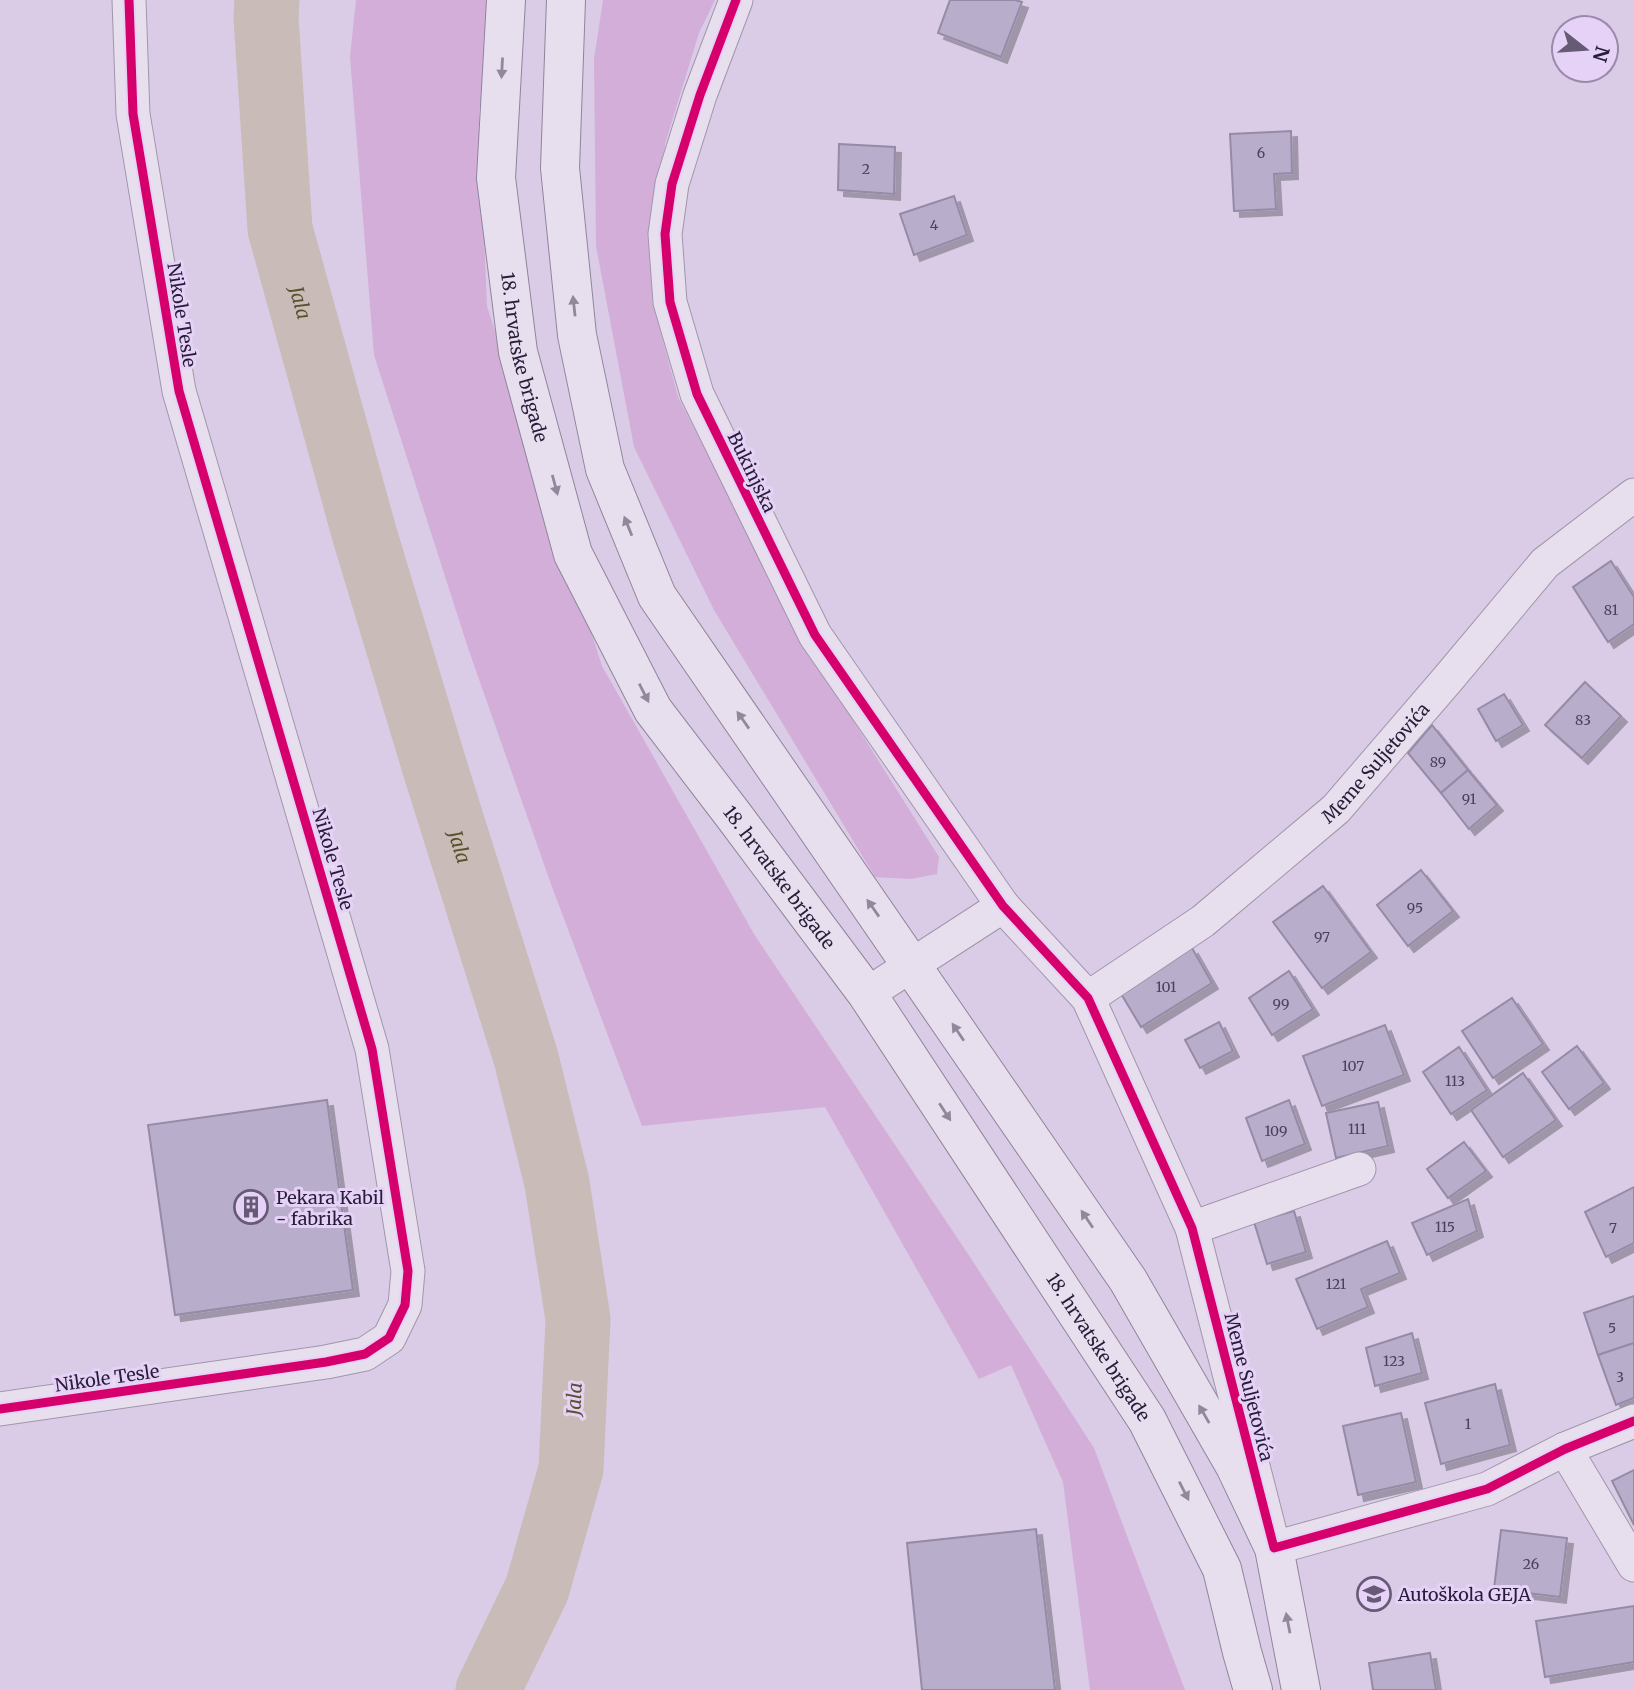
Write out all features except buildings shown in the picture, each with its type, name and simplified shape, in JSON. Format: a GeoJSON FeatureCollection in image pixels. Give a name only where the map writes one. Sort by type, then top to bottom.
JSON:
{"type":"FeatureCollection","features":[{"type":"Feature","properties":{"kind":"main road","name":"18. hrvatske brigade"},"geometry":{"type":"LineString","coordinates":[[506,0],[496,178],[518,352],[573,554],[653,710],[867,994],[1147,1420],[1222,1569],[1253,1690]]}},
{"type":"Feature","properties":{"kind":"main road"},"geometry":{"type":"LineString","coordinates":[[566,0],[561,168],[577,335],[605,469],[657,596],[1128,1280],[1235,1466],[1274,1549],[1301,1690]]}},
{"type":"Feature","properties":{"kind":"street","name":"Nikole Tesle"},"geometry":{"type":"LineString","coordinates":[[0,1409],[313,1364],[365,1354],[389,1338],[405,1305],[408,1270],[372,1049],[179,391],[133,114],[129,0]]}},
{"type":"Feature","properties":{"kind":"street","name":"Bukinjska"},"geometry":{"type":"LineString","coordinates":[[736,0],[700,95],[672,184],[665,234],[670,302],[697,394],[815,635],[1003,905]]}},
{"type":"Feature","properties":{"kind":"street","name":"Meme Suljetovića"},"geometry":{"type":"LineString","coordinates":[[1087,998],[1203,921],[1336,809],[1545,563],[1634,495]]}},
{"type":"Feature","properties":{"kind":"street"},"geometry":{"type":"LineString","coordinates":[[867,994],[1003,905]]}},
{"type":"Feature","properties":{"kind":"street","name":"Meme Suljetovića"},"geometry":{"type":"LineString","coordinates":[[1003,905],[1087,998],[1192,1228],[1274,1549]]}},
{"type":"Feature","properties":{"kind":"street"},"geometry":{"type":"LineString","coordinates":[[1192,1228],[1359,1169]]}},
{"type":"Feature","properties":{"kind":"street"},"geometry":{"type":"LineString","coordinates":[[1274,1549],[1487,1489],[1565,1449],[1634,1421]]}},
{"type":"Feature","properties":{"kind":"street"},"geometry":{"type":"LineString","coordinates":[[1565,1449],[1634,1565]]}},
{"type":"Feature","properties":{"kind":"shaded area"},"geometry":{"type":"Polygon","coordinates":[[[356,0],[497,0],[479,112],[487,306],[602,666],[754,934],[1094,1448],[1185,1690],[1090,1690],[1063,1482],[1011,1365],[979,1379],[825,1107],[642,1126],[552,887],[468,648],[374,355],[350,57],[356,0]]]}},
{"type":"Feature","properties":{"kind":"shaded area"},"geometry":{"type":"Polygon","coordinates":[[[603,0],[715,0],[699,33],[665,144],[652,300],[678,397],[802,639],[939,857],[937,874],[911,879],[875,877],[714,610],[634,447],[596,246],[594,59],[603,0]]]}},
{"type":"Feature","properties":{"kind":"waterway","name":"Jala"},"geometry":{"type":"LineString","coordinates":[[267,0],[280,229],[365,536],[526,1058],[557,1183],[578,1319],[571,1469],[537,1589],[488,1690]]}},
{"type":"Feature","properties":{"kind":"cycle path"},"geometry":{"type":"LineString","coordinates":[[0,1409],[365,1354],[389,1338],[405,1305],[408,1271],[372,1049],[179,391],[133,114],[129,0]]}},
{"type":"Feature","properties":{"kind":"cycle path"},"geometry":{"type":"LineString","coordinates":[[736,0],[700,95],[672,184],[665,234],[670,302],[697,394],[815,635],[1003,906],[1088,998],[1192,1228],[1274,1548],[1487,1489],[1565,1449],[1634,1421]]}},
{"type":"Feature","properties":{"kind":"place","name":"Pekara Kabil - fabrika"},"geometry":{"type":"Point","coordinates":[251,1207]}},
{"type":"Feature","properties":{"kind":"place","name":"Autoškola GEJA"},"geometry":{"type":"Point","coordinates":[1374,1594]}}]}
